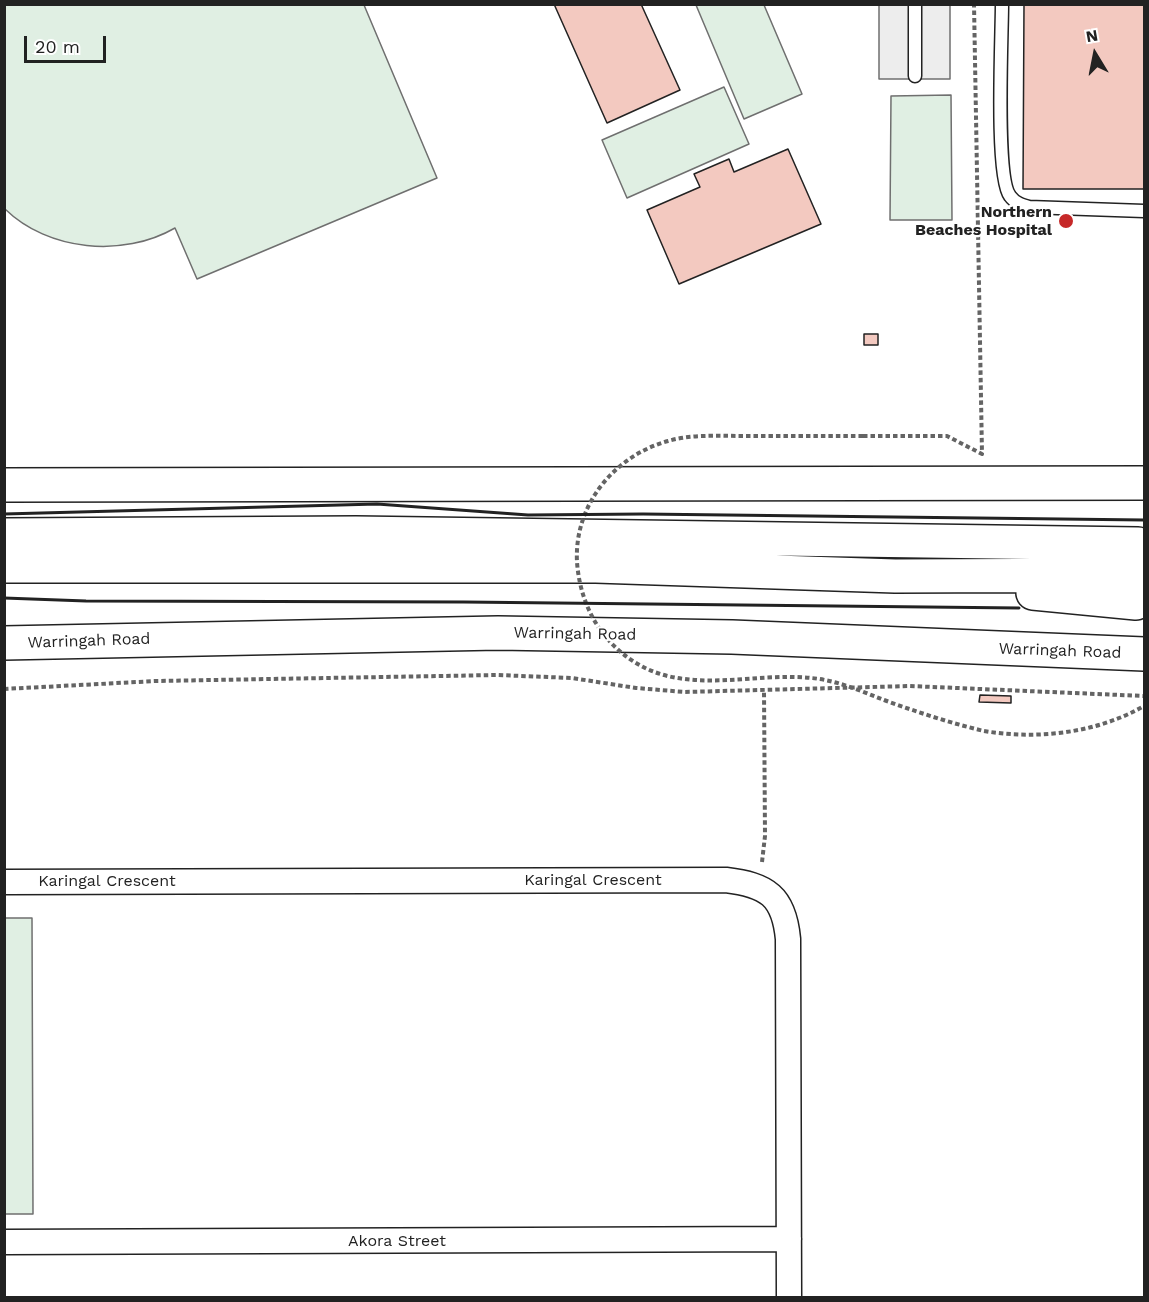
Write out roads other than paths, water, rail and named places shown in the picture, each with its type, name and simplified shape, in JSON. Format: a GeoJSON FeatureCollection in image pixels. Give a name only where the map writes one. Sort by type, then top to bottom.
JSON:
{"type":"FeatureCollection","features":[{"type":"Feature","properties":{"kind":"main road"},"geometry":{"type":"LineString","coordinates":[[4,485],[1144,483]]}},
{"type":"Feature","properties":{"kind":"main road"},"geometry":{"type":"LineString","coordinates":[[4,535],[356,533],[1138,544]]}},
{"type":"Feature","properties":{"kind":"main road"},"geometry":{"type":"LineString","coordinates":[[4,566],[596,566],[895,576],[1140,589]]}},
{"type":"Feature","properties":{"kind":"main road","name":"Warringah Road"},"geometry":{"type":"LineString","coordinates":[[4,643],[498,633],[732,637],[1144,654]]}},
{"type":"Feature","properties":{"kind":"street","name":"Karingal Crescent"},"geometry":{"type":"LineString","coordinates":[[4,882],[726,880],[759,886],[780,906],[786,919],[788,939],[789,1239]]}},
{"type":"Feature","properties":{"kind":"street","name":"Akora Street"},"geometry":{"type":"LineString","coordinates":[[4,1242],[789,1239]]}},
{"type":"Feature","properties":{"kind":"street"},"geometry":{"type":"LineString","coordinates":[[789,1239],[789,1298]]}},
{"type":"Feature","properties":{"kind":"lane"},"geometry":{"type":"LineString","coordinates":[[915,4],[915,76]]}},
{"type":"Feature","properties":{"kind":"lane"},"geometry":{"type":"LineString","coordinates":[[1002,4],[1001,158],[1003,179],[1010,196],[1018,204],[1029,207],[1144,212]]}},
{"type":"Feature","properties":{"kind":"place","name":"Northern Beaches Hospital"},"geometry":{"type":"Point","coordinates":[1066,221]}}]}
